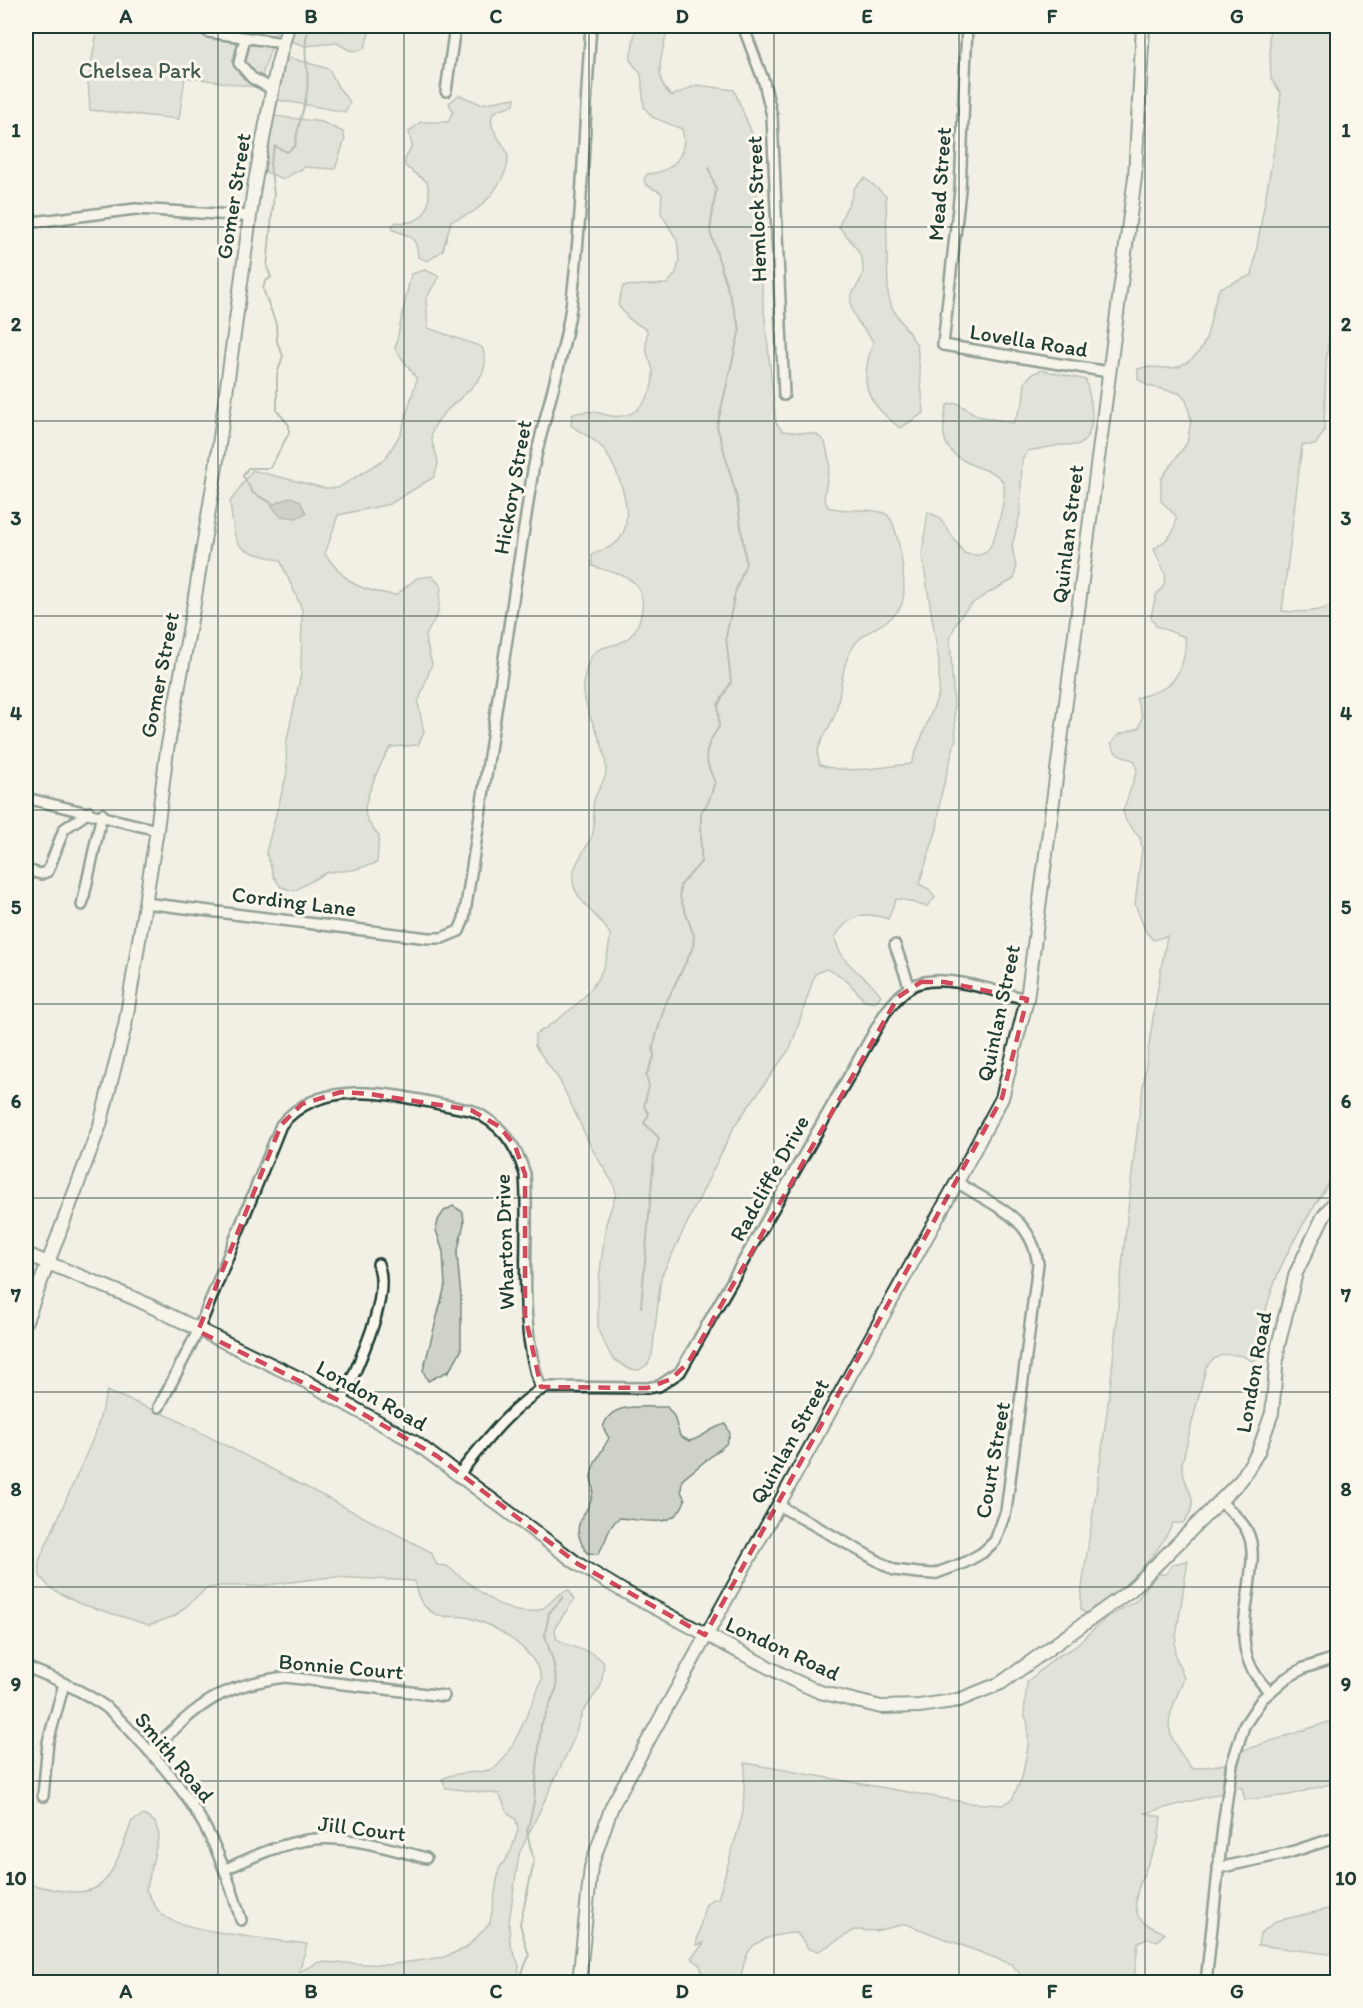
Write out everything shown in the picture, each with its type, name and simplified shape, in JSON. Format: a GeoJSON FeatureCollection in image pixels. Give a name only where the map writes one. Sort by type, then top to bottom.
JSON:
{"type":"FeatureCollection","features":[{"type":"Feature","properties":{"kind":"street","name":"Gomer Street"},"geometry":{"type":"LineString","coordinates":[[26,1321],[104,1112],[125,1026],[157,830],[167,750],[216,467],[250,216],[272,89],[288,26]]}},
{"type":"Feature","properties":{"kind":"street"},"geometry":{"type":"LineString","coordinates":[[446,92],[455,26]]}},
{"type":"Feature","properties":{"kind":"street","name":"Hickory Street"},"geometry":{"type":"LineString","coordinates":[[438,938],[456,934],[464,919],[526,510],[543,421],[561,362],[571,307],[591,26]]}},
{"type":"Feature","properties":{"kind":"street","name":"Hemlock Street"},"geometry":{"type":"LineString","coordinates":[[743,26],[764,82],[772,116],[784,395]]}},
{"type":"Feature","properties":{"kind":"street","name":"Mead Street"},"geometry":{"type":"LineString","coordinates":[[943,345],[960,190],[968,26]]}},
{"type":"Feature","properties":{"kind":"street","name":"Quinlan Street"},"geometry":{"type":"LineString","coordinates":[[579,1983],[591,1867],[603,1826],[705,1635],[1002,1098],[1027,999],[1135,177],[1143,26]]}},
{"type":"Feature","properties":{"kind":"street"},"geometry":{"type":"LineString","coordinates":[[208,32],[283,43]]}},
{"type":"Feature","properties":{"kind":"street"},"geometry":{"type":"LineString","coordinates":[[246,38],[239,63],[252,78],[272,89]]}},
{"type":"Feature","properties":{"kind":"street"},"geometry":{"type":"LineString","coordinates":[[26,223],[135,209],[250,216]]}},
{"type":"Feature","properties":{"kind":"street","name":"Lovella Road"},"geometry":{"type":"LineString","coordinates":[[943,345],[1109,372]]}},
{"type":"Feature","properties":{"kind":"street"},"geometry":{"type":"LineString","coordinates":[[26,798],[102,814],[157,830]]}},
{"type":"Feature","properties":{"kind":"street"},"geometry":{"type":"LineString","coordinates":[[26,870],[41,874],[48,871],[64,829],[89,812]]}},
{"type":"Feature","properties":{"kind":"street"},"geometry":{"type":"LineString","coordinates":[[82,905],[102,814]]}},
{"type":"Feature","properties":{"kind":"street","name":"Cording Lane"},"geometry":{"type":"LineString","coordinates":[[145,903],[438,938]]}},
{"type":"Feature","properties":{"kind":"street"},"geometry":{"type":"LineString","coordinates":[[895,945],[910,988],[921,982],[944,982],[1027,999]]}},
{"type":"Feature","properties":{"kind":"street","name":"Radcliffe Drive"},"geometry":{"type":"LineString","coordinates":[[541,1390],[565,1387],[607,1390],[647,1388],[659,1386],[680,1372],[693,1354],[885,1013],[910,988]]}},
{"type":"Feature","properties":{"kind":"street","name":"Wharton Drive"},"geometry":{"type":"LineString","coordinates":[[159,1407],[198,1331],[271,1144],[290,1112],[319,1096],[341,1092],[471,1110],[488,1118],[508,1136],[520,1157],[525,1174],[525,1315],[530,1354],[541,1390]]}},
{"type":"Feature","properties":{"kind":"street","name":"Court Street"},"geometry":{"type":"LineString","coordinates":[[778,1505],[894,1570],[934,1574],[964,1563],[982,1553],[995,1541],[1006,1511],[1038,1264],[1036,1248],[1021,1222],[957,1182]]}},
{"type":"Feature","properties":{"kind":"street","name":"London Road"},"geometry":{"type":"LineString","coordinates":[[26,1254],[136,1299],[342,1402],[416,1443],[578,1564],[705,1635],[791,1679],[846,1699],[881,1707],[919,1706],[959,1700],[1001,1683],[1131,1590],[1250,1469],[1266,1434],[1272,1413],[1278,1346],[1296,1273],[1323,1217],[1338,1197]]}},
{"type":"Feature","properties":{"kind":"street"},"geometry":{"type":"LineString","coordinates":[[342,1402],[379,1304],[383,1283],[378,1264]]}},
{"type":"Feature","properties":{"kind":"street"},"geometry":{"type":"LineString","coordinates":[[459,1474],[490,1435],[541,1390]]}},
{"type":"Feature","properties":{"kind":"street"},"geometry":{"type":"LineString","coordinates":[[1220,1501],[1236,1516],[1250,1539],[1252,1559],[1243,1647],[1256,1678],[1270,1692]]}},
{"type":"Feature","properties":{"kind":"street"},"geometry":{"type":"LineString","coordinates":[[1206,1983],[1218,1868],[1235,1750],[1244,1726],[1262,1699],[1285,1679],[1304,1668],[1338,1657]]}},
{"type":"Feature","properties":{"kind":"street","name":"Smith Road"},"geometry":{"type":"LineString","coordinates":[[26,1667],[104,1706],[150,1752],[184,1792],[202,1821],[226,1869],[241,1920]]}},
{"type":"Feature","properties":{"kind":"street","name":"Bonnie Court"},"geometry":{"type":"LineString","coordinates":[[150,1752],[208,1701],[240,1684],[261,1680],[285,1677],[444,1696]]}},
{"type":"Feature","properties":{"kind":"street"},"geometry":{"type":"LineString","coordinates":[[43,1796],[48,1742],[64,1684]]}},
{"type":"Feature","properties":{"kind":"street"},"geometry":{"type":"LineString","coordinates":[[1218,1868],[1288,1852],[1338,1837]]}},
{"type":"Feature","properties":{"kind":"street","name":"Jill Court"},"geometry":{"type":"LineString","coordinates":[[226,1869],[280,1847],[316,1839],[380,1846],[426,1858]]}},
{"type":"Feature","properties":{"kind":"highlighted area"},"geometry":{"type":"Polygon","coordinates":[[[921,982],[944,982],[1027,999],[1002,1098],[705,1635],[578,1564],[437,1456],[342,1402],[198,1331],[271,1144],[281,1125],[302,1104],[341,1092],[370,1094],[471,1110],[500,1127],[515,1146],[525,1174],[525,1315],[541,1387],[647,1388],[671,1379],[688,1363],[898,997],[921,982]]]}},
{"type":"Feature","properties":{"kind":"green space","name":"Chelsea Park"},"geometry":{"type":"Polygon","coordinates":[[[98,26],[278,26],[263,72],[261,88],[185,77],[179,119],[90,110],[88,81],[98,26]]]}},
{"type":"Feature","properties":{"kind":"green space"},"geometry":{"type":"Polygon","coordinates":[[[295,26],[322,26],[339,31],[371,26],[365,47],[359,51],[349,50],[337,43],[305,46],[289,40],[295,26]]]}},
{"type":"Feature","properties":{"kind":"green space"},"geometry":{"type":"Polygon","coordinates":[[[636,26],[660,26],[667,32],[661,57],[660,74],[666,90],[672,96],[697,85],[734,90],[753,136],[763,300],[776,423],[783,431],[816,434],[825,442],[830,464],[824,497],[828,507],[886,514],[891,519],[899,543],[904,587],[901,606],[891,618],[864,635],[853,647],[843,671],[835,714],[818,751],[820,765],[854,770],[911,764],[939,693],[939,661],[922,554],[928,512],[939,517],[964,553],[981,555],[986,552],[997,529],[1004,496],[1003,482],[993,473],[968,463],[952,452],[944,437],[943,428],[947,405],[957,403],[978,416],[1013,423],[1023,403],[1025,382],[1032,374],[1042,370],[1086,380],[1092,414],[1090,431],[1080,445],[1060,445],[1028,451],[1022,460],[1020,514],[1012,546],[1016,568],[1014,579],[974,602],[960,617],[950,639],[956,738],[941,795],[937,829],[919,884],[929,889],[935,898],[927,906],[896,899],[888,919],[871,915],[858,916],[846,923],[835,937],[848,963],[881,995],[875,1003],[864,1001],[838,974],[826,969],[815,974],[791,1047],[735,1125],[661,1277],[652,1355],[648,1364],[639,1370],[629,1369],[612,1358],[598,1330],[598,1288],[606,1224],[616,1193],[613,1183],[592,1149],[560,1081],[535,1046],[535,1035],[563,1016],[587,994],[603,967],[608,952],[610,934],[579,896],[573,882],[574,870],[592,836],[594,800],[606,771],[602,744],[587,707],[584,678],[589,661],[596,651],[622,642],[631,636],[642,609],[640,590],[630,579],[592,566],[592,555],[620,539],[625,529],[626,506],[620,481],[610,459],[597,442],[571,425],[572,415],[587,411],[622,416],[637,410],[643,404],[653,380],[653,369],[646,350],[647,330],[629,319],[618,305],[623,286],[667,284],[676,273],[679,260],[677,240],[661,213],[662,193],[646,185],[644,179],[647,174],[656,173],[671,166],[681,154],[684,138],[682,129],[652,117],[644,107],[641,74],[630,60],[636,26]]]}},
{"type":"Feature","properties":{"kind":"green space"},"geometry":{"type":"Polygon","coordinates":[[[1269,26],[1337,26],[1338,262],[1326,363],[1324,432],[1315,445],[1302,445],[1282,611],[1318,610],[1337,601],[1337,1170],[1296,1237],[1279,1272],[1265,1315],[1261,1356],[1252,1361],[1240,1356],[1221,1356],[1215,1358],[1206,1367],[1182,1463],[1192,1500],[1189,1514],[1183,1523],[1173,1523],[1157,1550],[1137,1574],[1087,1614],[1081,1610],[1081,1595],[1110,1390],[1142,1095],[1167,936],[1153,940],[1146,932],[1135,904],[1142,848],[1140,838],[1126,821],[1123,811],[1137,771],[1135,761],[1116,753],[1111,744],[1118,735],[1139,728],[1142,717],[1136,698],[1160,690],[1172,681],[1182,664],[1185,644],[1185,637],[1156,626],[1151,617],[1156,595],[1163,587],[1166,576],[1154,549],[1170,536],[1176,522],[1176,516],[1161,501],[1161,479],[1187,443],[1191,420],[1186,400],[1179,393],[1148,386],[1138,379],[1138,369],[1143,367],[1175,368],[1191,359],[1205,342],[1220,288],[1252,275],[1275,144],[1281,93],[1271,79],[1269,26]]]}},
{"type":"Feature","properties":{"kind":"green space"},"geometry":{"type":"Polygon","coordinates":[[[290,58],[329,69],[338,87],[350,102],[345,112],[279,100],[278,78],[283,66],[290,58]]]}},
{"type":"Feature","properties":{"kind":"green space"},"geometry":{"type":"Polygon","coordinates":[[[459,95],[481,104],[515,98],[514,104],[497,110],[491,119],[493,129],[507,153],[507,168],[499,184],[482,204],[472,213],[451,221],[443,250],[428,261],[418,257],[412,238],[393,230],[392,226],[396,222],[414,221],[420,218],[429,199],[427,182],[405,166],[405,159],[412,146],[409,132],[420,122],[448,122],[453,112],[449,103],[459,95]]]}},
{"type":"Feature","properties":{"kind":"green space"},"geometry":{"type":"Polygon","coordinates":[[[275,116],[322,122],[343,132],[345,139],[335,169],[305,167],[283,179],[266,172],[263,156],[275,116]]]}},
{"type":"Feature","properties":{"kind":"green space"},"geometry":{"type":"Polygon","coordinates":[[[865,178],[886,196],[888,294],[892,308],[917,345],[924,413],[900,428],[878,408],[868,390],[867,369],[873,341],[854,315],[851,305],[853,293],[862,276],[862,262],[857,249],[839,227],[854,188],[865,178]]]}},
{"type":"Feature","properties":{"kind":"green space"},"geometry":{"type":"Polygon","coordinates":[[[425,270],[439,276],[426,299],[428,328],[482,347],[485,360],[483,372],[477,382],[438,421],[432,432],[438,464],[434,477],[390,504],[338,515],[325,554],[340,573],[355,584],[372,591],[396,595],[417,578],[432,576],[441,586],[438,613],[425,637],[432,664],[418,703],[424,732],[418,745],[391,747],[371,787],[365,814],[379,836],[377,863],[353,870],[327,872],[294,891],[281,887],[274,877],[266,852],[287,773],[286,744],[301,674],[302,609],[280,560],[253,553],[240,545],[236,539],[230,502],[252,470],[324,488],[338,488],[385,459],[401,433],[417,379],[395,349],[411,274],[425,270]]]}},
{"type":"Feature","properties":{"kind":"green space"},"geometry":{"type":"Polygon","coordinates":[[[453,1206],[463,1212],[464,1223],[457,1254],[461,1297],[461,1351],[447,1374],[448,1371],[428,1381],[423,1371],[445,1286],[443,1252],[436,1230],[438,1220],[444,1211],[453,1206]]]}},
{"type":"Feature","properties":{"kind":"green space"},"geometry":{"type":"Polygon","coordinates":[[[107,1391],[171,1417],[431,1552],[437,1565],[447,1566],[480,1592],[505,1607],[530,1612],[547,1606],[561,1593],[569,1590],[574,1600],[555,1627],[556,1638],[594,1654],[604,1663],[601,1686],[582,1713],[572,1743],[519,1854],[509,1922],[510,1944],[519,1965],[518,1976],[513,1982],[26,1982],[26,1883],[72,1892],[87,1891],[98,1886],[108,1877],[132,1821],[144,1815],[155,1822],[159,1835],[146,1890],[159,1912],[172,1920],[188,1926],[230,1934],[307,1944],[299,1972],[319,1962],[388,1965],[444,1957],[466,1948],[490,1923],[499,1869],[511,1851],[518,1830],[516,1820],[508,1813],[499,1794],[446,1788],[442,1779],[454,1774],[486,1771],[499,1764],[514,1742],[542,1679],[538,1668],[523,1648],[501,1632],[477,1620],[442,1616],[426,1608],[416,1591],[415,1581],[331,1577],[259,1586],[219,1586],[206,1589],[175,1616],[149,1625],[78,1603],[50,1588],[40,1576],[39,1561],[96,1432],[107,1391]]]}},
{"type":"Feature","properties":{"kind":"green space"},"geometry":{"type":"Polygon","coordinates":[[[629,1407],[667,1407],[674,1416],[680,1436],[689,1441],[726,1424],[730,1434],[726,1444],[682,1480],[681,1491],[685,1500],[674,1516],[658,1521],[619,1518],[612,1526],[598,1554],[587,1553],[578,1533],[579,1525],[591,1500],[593,1467],[609,1438],[603,1428],[607,1419],[620,1409],[629,1407]]]}},
{"type":"Feature","properties":{"kind":"green space"},"geometry":{"type":"Polygon","coordinates":[[[1188,1560],[1175,1644],[1175,1655],[1184,1678],[1173,1706],[1169,1725],[1175,1744],[1192,1769],[1225,1764],[1222,1793],[1146,1813],[1161,1817],[1160,1831],[1138,1888],[1136,1908],[1143,1922],[1165,1933],[1158,1941],[1148,1938],[1138,1942],[1134,1982],[1020,1982],[1019,1972],[1011,1964],[906,1924],[875,1931],[855,1930],[819,1951],[809,1949],[797,1933],[771,1937],[753,1946],[749,1951],[739,1982],[705,1982],[700,1965],[691,1958],[704,1943],[696,1945],[705,1906],[712,1899],[718,1899],[743,1813],[745,1763],[969,1803],[1003,1805],[1012,1799],[1022,1778],[1028,1746],[1028,1724],[1024,1714],[1027,1682],[1056,1657],[1072,1649],[1106,1618],[1136,1601],[1157,1574],[1166,1574],[1172,1565],[1188,1560]]]}},
{"type":"Feature","properties":{"kind":"green space"},"geometry":{"type":"Polygon","coordinates":[[[1337,1719],[1337,1782],[1290,1795],[1245,1800],[1242,1788],[1235,1786],[1237,1758],[1241,1751],[1337,1719]]]}},
{"type":"Feature","properties":{"kind":"green space"},"geometry":{"type":"Polygon","coordinates":[[[1337,1907],[1337,1955],[1258,1945],[1260,1934],[1276,1921],[1337,1907]]]}},
{"type":"Feature","properties":{"kind":"shaded area"},"geometry":{"type":"Polygon","coordinates":[[[291,497],[300,501],[306,513],[296,518],[280,516],[271,505],[291,497]]]}},
{"type":"Feature","properties":{"kind":"waterway"},"geometry":{"type":"LineString","coordinates":[[272,503],[253,493],[243,476],[248,468],[270,468],[289,433],[289,425],[277,411],[277,374],[283,356],[277,342],[276,324],[263,289],[265,282],[271,277],[267,267],[274,194],[270,163],[275,146],[287,152],[295,146],[307,91],[305,50],[310,26]]}},
{"type":"Feature","properties":{"kind":"waterway"},"geometry":{"type":"LineString","coordinates":[[641,1307],[654,1157],[659,1138],[644,1123],[649,1114],[644,1106],[649,1086],[646,1076],[654,1057],[653,1047],[665,1005],[693,947],[694,936],[680,897],[680,886],[701,862],[701,812],[708,803],[715,782],[708,766],[707,754],[710,742],[719,727],[718,705],[731,682],[726,637],[735,593],[746,563],[737,498],[717,426],[740,329],[710,231],[716,189],[709,168]]}},
{"type":"Feature","properties":{"kind":"waterway"},"geometry":{"type":"LineString","coordinates":[[518,1982],[529,1956],[520,1924],[534,1862],[527,1832],[534,1802],[541,1725],[557,1687],[554,1665],[545,1635],[549,1613],[563,1597]]}}]}
